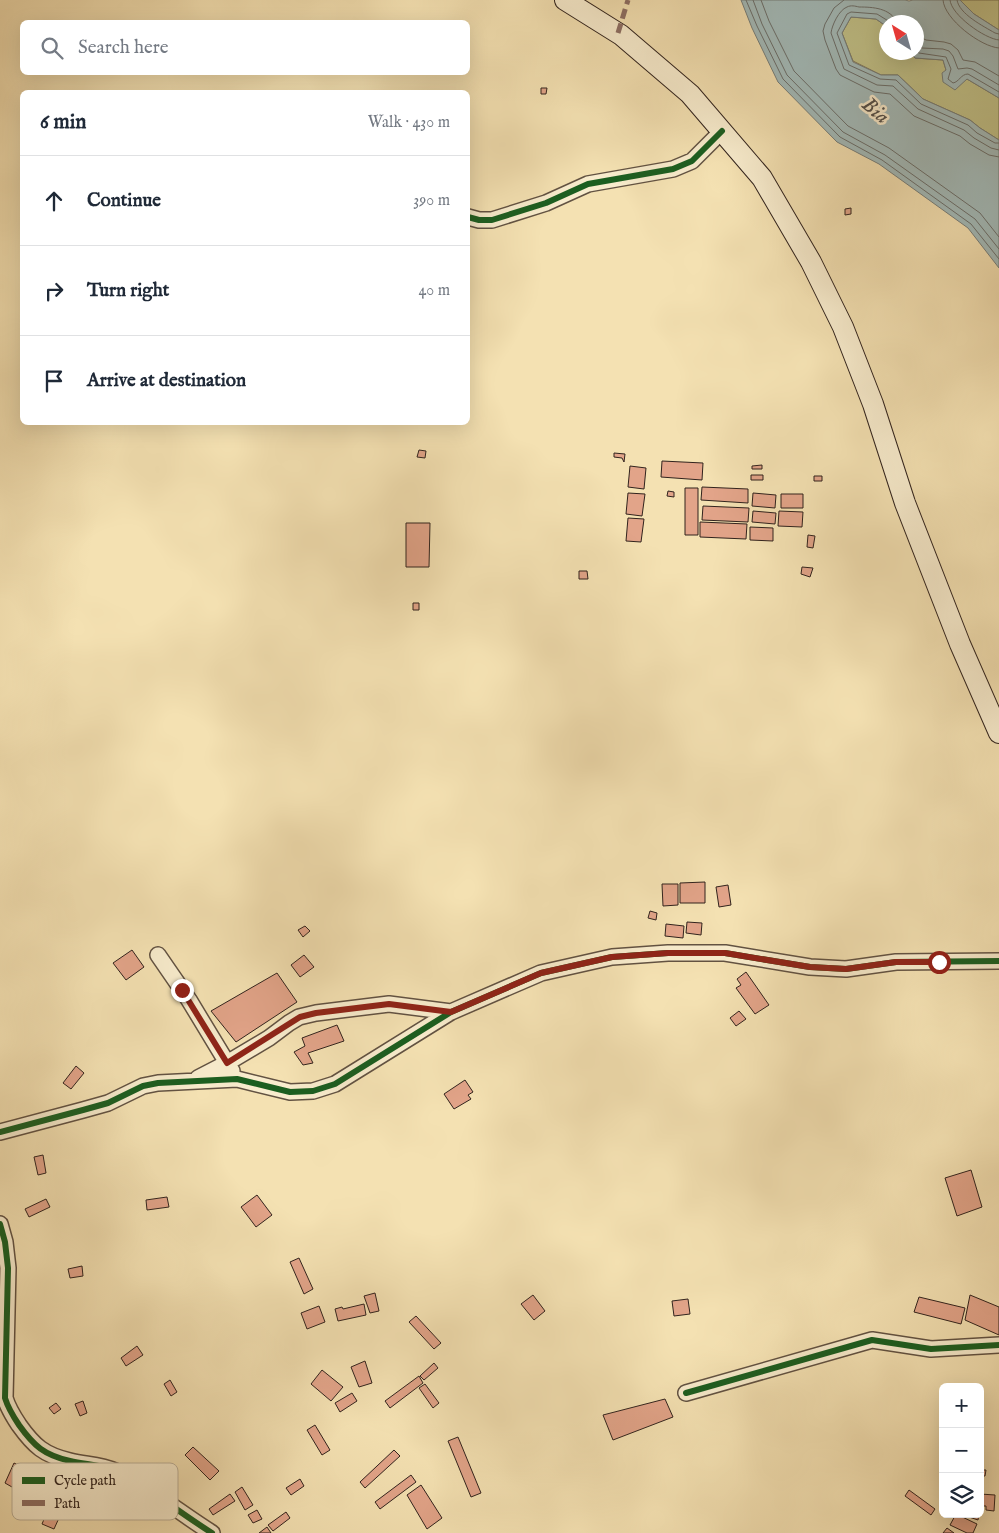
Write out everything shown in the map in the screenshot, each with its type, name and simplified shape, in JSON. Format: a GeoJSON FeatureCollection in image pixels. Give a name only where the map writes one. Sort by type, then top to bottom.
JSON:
{"type":"FeatureCollection","features":[{"type":"Feature","properties":{"kind":"main road"},"geometry":{"type":"LineString","coordinates":[[565,0],[621,35],[690,94],[762,178],[811,262],[843,327],[873,404],[905,503],[960,644],[999,733]]}},
{"type":"Feature","properties":{"kind":"street"},"geometry":{"type":"LineString","coordinates":[[470,227],[546,203],[588,184],[673,169],[692,161],[722,131]]}},
{"type":"Feature","properties":{"kind":"street"},"geometry":{"type":"LineString","coordinates":[[470,218],[492,220]]}},
{"type":"Feature","properties":{"kind":"street"},"geometry":{"type":"LineString","coordinates":[[0,1132],[63,1116],[108,1102],[143,1086],[158,1083],[237,1079],[290,1092],[314,1091],[335,1084],[451,1012],[541,973],[612,957],[668,953],[725,953],[810,967],[846,969],[896,962],[999,961]]}},
{"type":"Feature","properties":{"kind":"street"},"geometry":{"type":"LineString","coordinates":[[158,955],[189,1000],[237,1079]]}},
{"type":"Feature","properties":{"kind":"street"},"geometry":{"type":"LineString","coordinates":[[195,1080],[227,1063],[300,1017],[316,1013],[389,1004],[451,1012]]}},
{"type":"Feature","properties":{"kind":"street"},"geometry":{"type":"LineString","coordinates":[[0,1224],[5,1242],[8,1268],[5,1398],[8,1407],[35,1446],[45,1453],[83,1463]]}},
{"type":"Feature","properties":{"kind":"street"},"geometry":{"type":"LineString","coordinates":[[686,1393],[872,1340],[932,1349],[999,1345]]}},
{"type":"Feature","properties":{"kind":"street"},"geometry":{"type":"LineString","coordinates":[[178,1510],[212,1533]]}},
{"type":"Feature","properties":{"kind":"green space"},"geometry":{"type":"Polygon","coordinates":[[[960,0],[999,0],[999,30],[974,14],[960,0]]]}},
{"type":"Feature","properties":{"kind":"green space"},"geometry":{"type":"Polygon","coordinates":[[[851,17],[876,19],[879,21],[879,60],[943,60],[946,70],[967,79],[999,98],[999,140],[970,120],[923,99],[898,75],[881,75],[853,61],[842,33],[851,17]]]}},
{"type":"Feature","properties":{"kind":"water","name":"Bia"},"geometry":{"type":"Polygon","coordinates":[[[741,0],[960,0],[974,14],[999,30],[999,98],[967,79],[955,90],[943,82],[942,73],[946,70],[943,60],[924,59],[924,15],[879,15],[879,21],[876,19],[851,17],[842,33],[853,62],[881,75],[898,75],[923,99],[970,120],[999,140],[999,268],[968,228],[879,164],[837,142],[778,82],[741,0]]]}},
{"type":"Feature","properties":{"kind":"building"},"geometry":{"type":"Polygon","coordinates":[[[541,88],[547,88],[546,94],[541,94],[541,88]]]}},
{"type":"Feature","properties":{"kind":"building"},"geometry":{"type":"Polygon","coordinates":[[[851,208],[851,214],[845,215],[845,209],[851,208]]]}},
{"type":"Feature","properties":{"kind":"building"},"geometry":{"type":"Polygon","coordinates":[[[419,450],[426,451],[425,458],[417,457],[419,450]]]}},
{"type":"Feature","properties":{"kind":"building"},"geometry":{"type":"Polygon","coordinates":[[[614,453],[625,454],[624,462],[622,458],[614,457],[614,453]]]}},
{"type":"Feature","properties":{"kind":"building"},"geometry":{"type":"Polygon","coordinates":[[[662,461],[703,463],[702,480],[661,477],[662,461]]]}},
{"type":"Feature","properties":{"kind":"building"},"geometry":{"type":"Polygon","coordinates":[[[762,465],[762,469],[752,469],[752,466],[762,465]]]}},
{"type":"Feature","properties":{"kind":"building"},"geometry":{"type":"Polygon","coordinates":[[[630,466],[646,468],[644,489],[628,487],[630,466]]]}},
{"type":"Feature","properties":{"kind":"building"},"geometry":{"type":"Polygon","coordinates":[[[751,475],[763,475],[763,480],[751,480],[751,475]]]}},
{"type":"Feature","properties":{"kind":"building"},"geometry":{"type":"Polygon","coordinates":[[[814,476],[822,476],[822,481],[814,481],[814,476]]]}},
{"type":"Feature","properties":{"kind":"building"},"geometry":{"type":"Polygon","coordinates":[[[702,487],[748,489],[748,503],[701,500],[702,487]]]}},
{"type":"Feature","properties":{"kind":"building"},"geometry":{"type":"Polygon","coordinates":[[[685,488],[698,488],[698,535],[685,535],[685,488]]]}},
{"type":"Feature","properties":{"kind":"building"},"geometry":{"type":"Polygon","coordinates":[[[668,491],[674,492],[674,497],[667,496],[668,491]]]}},
{"type":"Feature","properties":{"kind":"building"},"geometry":{"type":"Polygon","coordinates":[[[628,493],[645,494],[642,516],[626,514],[628,493]]]}},
{"type":"Feature","properties":{"kind":"building"},"geometry":{"type":"Polygon","coordinates":[[[753,493],[776,495],[775,508],[752,506],[753,493]]]}},
{"type":"Feature","properties":{"kind":"building"},"geometry":{"type":"Polygon","coordinates":[[[781,494],[803,494],[803,508],[781,508],[781,494]]]}},
{"type":"Feature","properties":{"kind":"building"},"geometry":{"type":"Polygon","coordinates":[[[703,506],[749,508],[748,522],[702,520],[703,506]]]}},
{"type":"Feature","properties":{"kind":"building"},"geometry":{"type":"Polygon","coordinates":[[[753,511],[776,513],[775,524],[752,522],[753,511]]]}},
{"type":"Feature","properties":{"kind":"building"},"geometry":{"type":"Polygon","coordinates":[[[779,511],[803,512],[802,527],[778,526],[779,511]]]}},
{"type":"Feature","properties":{"kind":"building"},"geometry":{"type":"Polygon","coordinates":[[[628,518],[644,519],[641,542],[626,541],[628,518]]]}},
{"type":"Feature","properties":{"kind":"building"},"geometry":{"type":"Polygon","coordinates":[[[700,522],[747,524],[746,539],[700,537],[700,522]]]}},
{"type":"Feature","properties":{"kind":"building"},"geometry":{"type":"Polygon","coordinates":[[[406,523],[430,523],[429,567],[406,567],[406,523]]]}},
{"type":"Feature","properties":{"kind":"building"},"geometry":{"type":"Polygon","coordinates":[[[750,527],[773,528],[773,541],[750,540],[750,527]]]}},
{"type":"Feature","properties":{"kind":"building"},"geometry":{"type":"Polygon","coordinates":[[[808,535],[815,536],[813,548],[807,547],[808,535]]]}},
{"type":"Feature","properties":{"kind":"building"},"geometry":{"type":"Polygon","coordinates":[[[802,567],[813,568],[810,577],[801,574],[802,567]]]}},
{"type":"Feature","properties":{"kind":"building"},"geometry":{"type":"Polygon","coordinates":[[[579,571],[587,571],[588,579],[579,579],[579,571]]]}},
{"type":"Feature","properties":{"kind":"building"},"geometry":{"type":"Polygon","coordinates":[[[413,603],[419,603],[419,610],[413,610],[413,603]]]}},
{"type":"Feature","properties":{"kind":"building"},"geometry":{"type":"Polygon","coordinates":[[[705,882],[705,903],[680,903],[680,883],[705,882]]]}},
{"type":"Feature","properties":{"kind":"building"},"geometry":{"type":"Polygon","coordinates":[[[662,884],[678,884],[678,905],[663,906],[662,884]]]}},
{"type":"Feature","properties":{"kind":"building"},"geometry":{"type":"Polygon","coordinates":[[[728,885],[731,905],[719,907],[716,887],[728,885]]]}},
{"type":"Feature","properties":{"kind":"building"},"geometry":{"type":"Polygon","coordinates":[[[650,911],[657,913],[656,920],[648,918],[650,911]]]}},
{"type":"Feature","properties":{"kind":"building"},"geometry":{"type":"Polygon","coordinates":[[[687,922],[702,923],[701,935],[686,933],[687,922]]]}},
{"type":"Feature","properties":{"kind":"building"},"geometry":{"type":"Polygon","coordinates":[[[666,924],[684,926],[683,938],[665,936],[666,924]]]}},
{"type":"Feature","properties":{"kind":"building"},"geometry":{"type":"Polygon","coordinates":[[[305,926],[310,931],[303,937],[298,930],[305,926]]]}},
{"type":"Feature","properties":{"kind":"building"},"geometry":{"type":"Polygon","coordinates":[[[132,950],[144,967],[126,980],[113,963],[132,950]]]}},
{"type":"Feature","properties":{"kind":"building"},"geometry":{"type":"Polygon","coordinates":[[[304,955],[314,967],[300,977],[291,965],[304,955]]]}},
{"type":"Feature","properties":{"kind":"building"},"geometry":{"type":"Polygon","coordinates":[[[746,972],[769,1005],[755,1014],[736,988],[741,985],[737,979],[746,972]]]}},
{"type":"Feature","properties":{"kind":"building"},"geometry":{"type":"Polygon","coordinates":[[[277,973],[297,1002],[236,1042],[211,1011],[277,973]]]}},
{"type":"Feature","properties":{"kind":"building"},"geometry":{"type":"Polygon","coordinates":[[[739,1011],[746,1019],[736,1026],[730,1018],[739,1011]]]}},
{"type":"Feature","properties":{"kind":"building"},"geometry":{"type":"Polygon","coordinates":[[[337,1025],[344,1041],[308,1053],[313,1063],[303,1065],[294,1052],[305,1046],[302,1038],[337,1025]]]}},
{"type":"Feature","properties":{"kind":"building"},"geometry":{"type":"Polygon","coordinates":[[[76,1066],[84,1073],[71,1089],[63,1083],[76,1066]]]}},
{"type":"Feature","properties":{"kind":"building"},"geometry":{"type":"Polygon","coordinates":[[[465,1080],[473,1092],[468,1095],[471,1099],[454,1109],[444,1094],[465,1080]]]}},
{"type":"Feature","properties":{"kind":"building"},"geometry":{"type":"Polygon","coordinates":[[[43,1155],[46,1173],[38,1175],[34,1157],[43,1155]]]}},
{"type":"Feature","properties":{"kind":"building"},"geometry":{"type":"Polygon","coordinates":[[[971,1170],[982,1207],[957,1216],[945,1178],[971,1170]]]}},
{"type":"Feature","properties":{"kind":"building"},"geometry":{"type":"Polygon","coordinates":[[[257,1195],[272,1215],[256,1227],[241,1207],[257,1195]]]}},
{"type":"Feature","properties":{"kind":"building"},"geometry":{"type":"Polygon","coordinates":[[[167,1197],[169,1207],[147,1210],[146,1200],[167,1197]]]}},
{"type":"Feature","properties":{"kind":"building"},"geometry":{"type":"Polygon","coordinates":[[[46,1199],[50,1207],[29,1217],[25,1209],[46,1199]]]}},
{"type":"Feature","properties":{"kind":"building"},"geometry":{"type":"Polygon","coordinates":[[[299,1258],[313,1289],[304,1294],[290,1262],[299,1258]]]}},
{"type":"Feature","properties":{"kind":"building"},"geometry":{"type":"Polygon","coordinates":[[[82,1266],[83,1276],[70,1278],[68,1269],[82,1266]]]}},
{"type":"Feature","properties":{"kind":"building"},"geometry":{"type":"Polygon","coordinates":[[[375,1293],[379,1311],[370,1313],[364,1296],[375,1293]]]}},
{"type":"Feature","properties":{"kind":"building"},"geometry":{"type":"Polygon","coordinates":[[[533,1295],[545,1311],[534,1320],[521,1304],[533,1295]]]}},
{"type":"Feature","properties":{"kind":"building"},"geometry":{"type":"Polygon","coordinates":[[[970,1295],[999,1307],[999,1335],[965,1320],[970,1295]]]}},
{"type":"Feature","properties":{"kind":"building"},"geometry":{"type":"Polygon","coordinates":[[[919,1297],[965,1308],[961,1324],[914,1312],[919,1297]]]}},
{"type":"Feature","properties":{"kind":"building"},"geometry":{"type":"Polygon","coordinates":[[[688,1299],[690,1314],[674,1316],[672,1301],[688,1299]]]}},
{"type":"Feature","properties":{"kind":"building"},"geometry":{"type":"Polygon","coordinates":[[[364,1304],[366,1315],[338,1321],[335,1309],[364,1304]]]}},
{"type":"Feature","properties":{"kind":"building"},"geometry":{"type":"Polygon","coordinates":[[[319,1306],[325,1322],[307,1329],[301,1313],[319,1306]]]}},
{"type":"Feature","properties":{"kind":"building"},"geometry":{"type":"Polygon","coordinates":[[[416,1316],[441,1343],[434,1349],[409,1322],[416,1316]]]}},
{"type":"Feature","properties":{"kind":"building"},"geometry":{"type":"Polygon","coordinates":[[[137,1346],[143,1355],[126,1366],[121,1358],[137,1346]]]}},
{"type":"Feature","properties":{"kind":"building"},"geometry":{"type":"Polygon","coordinates":[[[365,1361],[372,1383],[359,1387],[351,1367],[365,1361]]]}},
{"type":"Feature","properties":{"kind":"building"},"geometry":{"type":"Polygon","coordinates":[[[434,1363],[438,1368],[424,1380],[420,1376],[434,1363]]]}},
{"type":"Feature","properties":{"kind":"building"},"geometry":{"type":"Polygon","coordinates":[[[322,1370],[343,1387],[331,1401],[311,1384],[322,1370]]]}},
{"type":"Feature","properties":{"kind":"building"},"geometry":{"type":"Polygon","coordinates":[[[419,1376],[423,1383],[390,1408],[385,1401],[419,1376]]]}},
{"type":"Feature","properties":{"kind":"building"},"geometry":{"type":"Polygon","coordinates":[[[170,1380],[177,1392],[171,1396],[164,1384],[170,1380]]]}},
{"type":"Feature","properties":{"kind":"building"},"geometry":{"type":"Polygon","coordinates":[[[425,1384],[439,1403],[433,1408],[419,1388],[425,1384]]]}},
{"type":"Feature","properties":{"kind":"building"},"geometry":{"type":"Polygon","coordinates":[[[352,1393],[357,1401],[340,1412],[335,1403],[352,1393]]]}},
{"type":"Feature","properties":{"kind":"building"},"geometry":{"type":"Polygon","coordinates":[[[665,1399],[673,1417],[613,1440],[603,1415],[665,1399]]]}},
{"type":"Feature","properties":{"kind":"building"},"geometry":{"type":"Polygon","coordinates":[[[83,1401],[87,1413],[80,1416],[75,1404],[83,1401]]]}},
{"type":"Feature","properties":{"kind":"building"},"geometry":{"type":"Polygon","coordinates":[[[56,1403],[61,1409],[54,1414],[49,1408],[56,1403]]]}},
{"type":"Feature","properties":{"kind":"building"},"geometry":{"type":"Polygon","coordinates":[[[315,1425],[330,1450],[322,1455],[307,1430],[315,1425]]]}},
{"type":"Feature","properties":{"kind":"building"},"geometry":{"type":"Polygon","coordinates":[[[458,1437],[481,1493],[471,1497],[448,1441],[458,1437]]]}},
{"type":"Feature","properties":{"kind":"building"},"geometry":{"type":"Polygon","coordinates":[[[193,1447],[219,1471],[210,1480],[185,1455],[193,1447]]]}},
{"type":"Feature","properties":{"kind":"building"},"geometry":{"type":"Polygon","coordinates":[[[394,1450],[400,1456],[365,1488],[360,1482],[394,1450]]]}},
{"type":"Feature","properties":{"kind":"building"},"geometry":{"type":"Polygon","coordinates":[[[12,1467],[12,1487],[5,1483],[12,1467]]]}},
{"type":"Feature","properties":{"kind":"building"},"geometry":{"type":"Polygon","coordinates":[[[411,1475],[416,1482],[380,1509],[375,1502],[411,1475]]]}},
{"type":"Feature","properties":{"kind":"building"},"geometry":{"type":"Polygon","coordinates":[[[300,1479],[304,1486],[291,1495],[286,1488],[300,1479]]]}},
{"type":"Feature","properties":{"kind":"building"},"geometry":{"type":"Polygon","coordinates":[[[421,1485],[442,1518],[427,1529],[407,1495],[421,1485]]]}},
{"type":"Feature","properties":{"kind":"building"},"geometry":{"type":"Polygon","coordinates":[[[242,1487],[253,1505],[245,1510],[235,1492],[242,1487]]]}},
{"type":"Feature","properties":{"kind":"building"},"geometry":{"type":"Polygon","coordinates":[[[909,1490],[935,1509],[931,1515],[905,1496],[909,1490]]]}},
{"type":"Feature","properties":{"kind":"building"},"geometry":{"type":"Polygon","coordinates":[[[230,1494],[235,1501],[213,1515],[209,1509],[230,1494]]]}},
{"type":"Feature","properties":{"kind":"building"},"geometry":{"type":"Polygon","coordinates":[[[984,1494],[995,1495],[994,1511],[986,1510],[986,1506],[984,1506],[984,1494]]]}},
{"type":"Feature","properties":{"kind":"building"},"geometry":{"type":"Polygon","coordinates":[[[257,1510],[262,1519],[253,1523],[248,1515],[257,1510]]]}},
{"type":"Feature","properties":{"kind":"building"},"geometry":{"type":"Polygon","coordinates":[[[286,1512],[290,1518],[273,1531],[268,1525],[286,1512]]]}},
{"type":"Feature","properties":{"kind":"building"},"geometry":{"type":"Polygon","coordinates":[[[954,1518],[964,1518],[977,1524],[973,1533],[967,1533],[950,1525],[954,1518]]]}},
{"type":"Feature","properties":{"kind":"building"},"geometry":{"type":"Polygon","coordinates":[[[44,1520],[58,1520],[54,1529],[42,1524],[44,1520]]]}},
{"type":"Feature","properties":{"kind":"building"},"geometry":{"type":"Polygon","coordinates":[[[267,1527],[271,1533],[259,1533],[267,1527]]]}},
{"type":"Feature","properties":{"kind":"building"},"geometry":{"type":"Polygon","coordinates":[[[947,1528],[954,1533],[943,1533],[947,1528]]]}},
{"type":"Feature","properties":{"kind":"marked path"},"geometry":{"type":"LineString","coordinates":[[618,33],[628,0]]}},
{"type":"Feature","properties":{"kind":"cycle path"},"geometry":{"type":"LineString","coordinates":[[470,218],[492,220],[546,203],[588,184],[673,169],[692,161],[722,131]]}},
{"type":"Feature","properties":{"kind":"cycle path"},"geometry":{"type":"LineString","coordinates":[[0,1132],[108,1103],[143,1086],[158,1083],[237,1079],[290,1092],[313,1091],[335,1084],[451,1012],[541,973],[612,957],[668,953],[725,953],[810,967],[846,969],[896,962],[999,961]]}},
{"type":"Feature","properties":{"kind":"cycle path"},"geometry":{"type":"LineString","coordinates":[[0,1224],[5,1242],[8,1268],[5,1398],[19,1425],[40,1449],[61,1459],[82,1463]]}},
{"type":"Feature","properties":{"kind":"cycle path"},"geometry":{"type":"LineString","coordinates":[[686,1393],[872,1340],[931,1349],[999,1345]]}},
{"type":"Feature","properties":{"kind":"cycle path"},"geometry":{"type":"LineString","coordinates":[[178,1510],[212,1533]]}},
{"type":"Feature","properties":{"kind":"route"},"geometry":{"type":"LineString","coordinates":[[182,990],[227,1063],[300,1017],[316,1013],[389,1004],[451,1012],[541,973],[612,957],[668,953],[725,953],[810,967],[846,969],[896,962],[939,962]]}}]}
